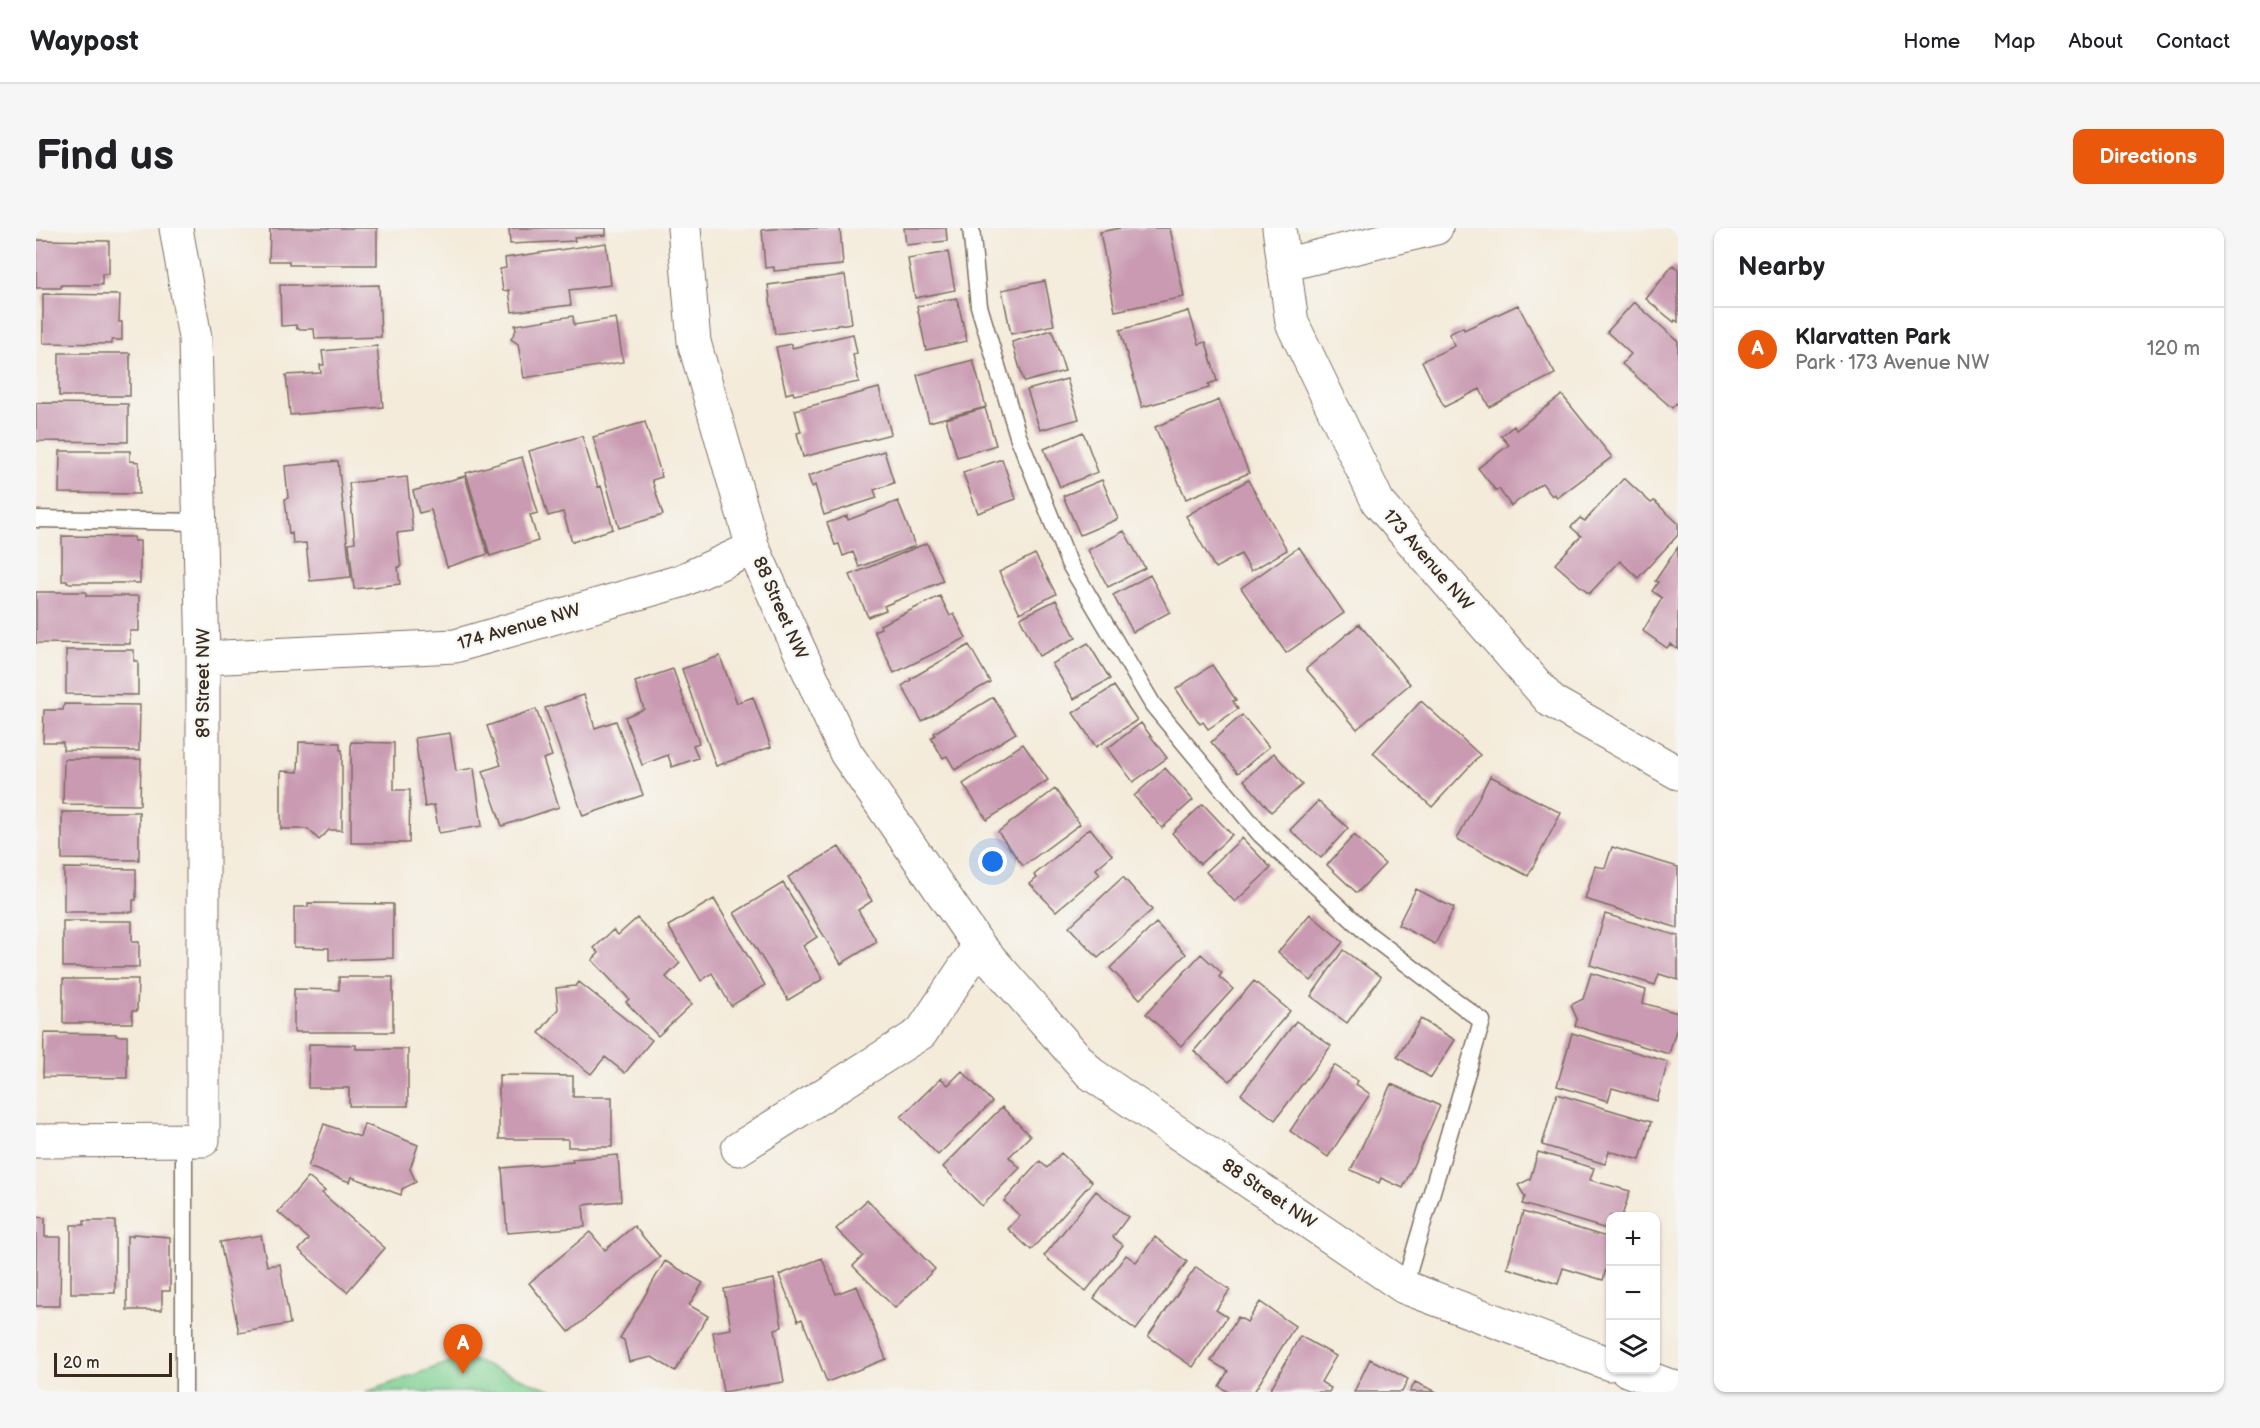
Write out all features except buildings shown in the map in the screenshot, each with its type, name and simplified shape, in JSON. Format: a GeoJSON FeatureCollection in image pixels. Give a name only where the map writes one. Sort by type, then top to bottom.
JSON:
{"type":"FeatureCollection","features":[{"type":"Feature","properties":{"kind":"street","name":"89 Street NW"},"geometry":{"type":"LineString","coordinates":[[176,228],[195,338],[203,657],[194,1140]]}},
{"type":"Feature","properties":{"kind":"street","name":"88 Street NW"},"geometry":{"type":"LineString","coordinates":[[684,228],[694,342],[753,548],[846,753],[979,946],[1090,1072],[1404,1287],[1606,1362]]}},
{"type":"Feature","properties":{"kind":"street","name":"173 Avenue NW"},"geometry":{"type":"LineString","coordinates":[[1279,228],[1282,265],[1292,323],[1378,502],[1551,702],[1678,773]]}},
{"type":"Feature","properties":{"kind":"street"},"geometry":{"type":"LineString","coordinates":[[1282,265],[1436,228]]}},
{"type":"Feature","properties":{"kind":"street","name":"174 Avenue NW"},"geometry":{"type":"LineString","coordinates":[[203,657],[455,646],[681,581],[753,548]]}},
{"type":"Feature","properties":{"kind":"street"},"geometry":{"type":"LineString","coordinates":[[738,1149],[921,1033],[979,946]]}},
{"type":"Feature","properties":{"kind":"street"},"geometry":{"type":"LineString","coordinates":[[36,1141],[194,1140]]}},
{"type":"Feature","properties":{"kind":"street"},"geometry":{"type":"LineString","coordinates":[[1638,1374],[1678,1389]]}},
{"type":"Feature","properties":{"kind":"lane"},"geometry":{"type":"LineString","coordinates":[[971,228],[979,306],[1018,436],[1070,563],[1153,705],[1260,834],[1368,934],[1482,1021],[1404,1287]]}},
{"type":"Feature","properties":{"kind":"lane"},"geometry":{"type":"LineString","coordinates":[[36,519],[200,522]]}},
{"type":"Feature","properties":{"kind":"lane"},"geometry":{"type":"LineString","coordinates":[[184,1392],[194,1140]]}},
{"type":"Feature","properties":{"kind":"green space"},"geometry":{"type":"Polygon","coordinates":[[[464,1357],[557,1392],[366,1392],[464,1357]]]}},
{"type":"Feature","properties":{"kind":"place","name":"Klarvatten Park"},"geometry":{"type":"Point","coordinates":[463,1374]}}]}
